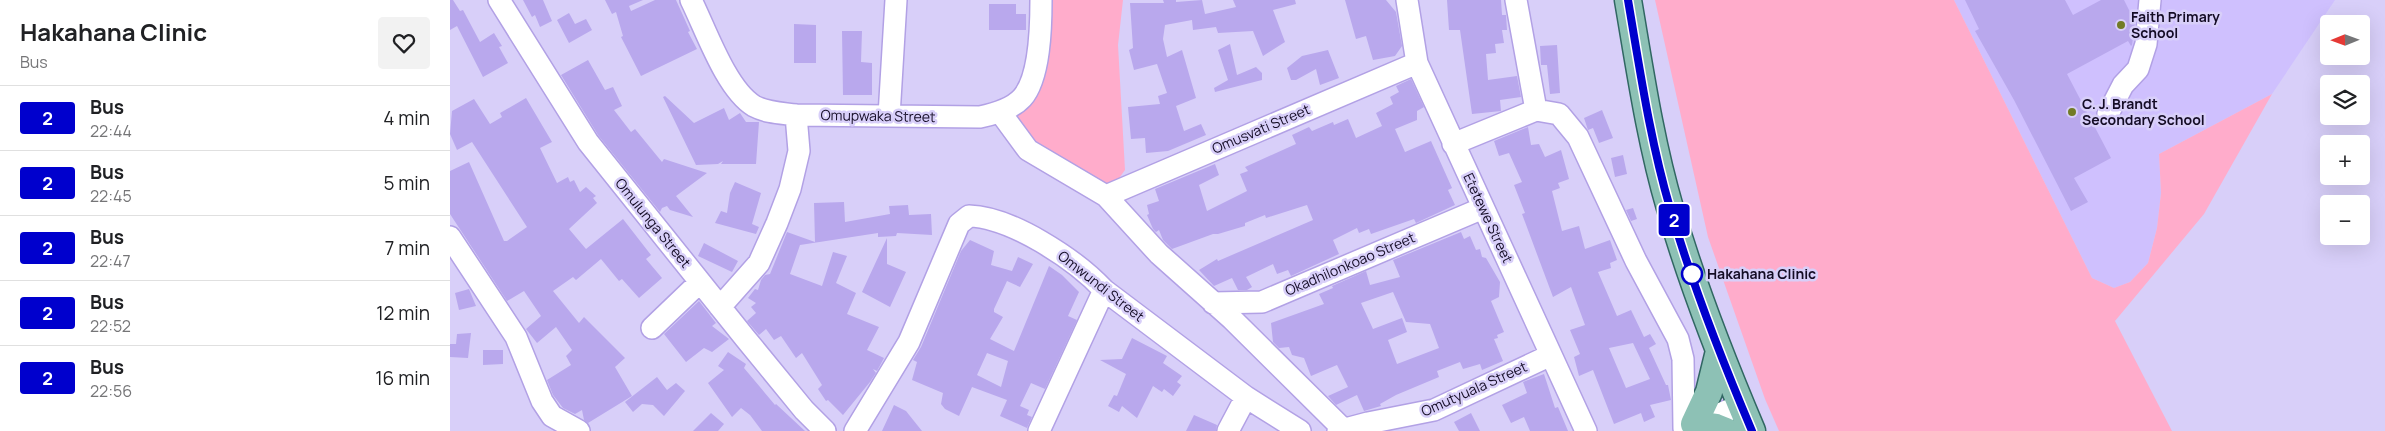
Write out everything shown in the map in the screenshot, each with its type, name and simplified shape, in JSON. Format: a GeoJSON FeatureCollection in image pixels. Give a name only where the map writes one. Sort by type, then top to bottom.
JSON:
{"type":"FeatureCollection","features":[{"type":"Feature","properties":{"kind":"main road"},"geometry":{"type":"LineString","coordinates":[[1628,0],[1653,142],[1670,208],[1719,352],[1752,431]]}},
{"type":"Feature","properties":{"kind":"main road"},"geometry":{"type":"LineString","coordinates":[[1685,428],[1709,392],[1719,352]]}},
{"type":"Feature","properties":{"kind":"main road"},"geometry":{"type":"LineString","coordinates":[[1685,428],[1716,427],[1726,431]]}},
{"type":"Feature","properties":{"kind":"street","name":"Omulunga Street"},"geometry":{"type":"LineString","coordinates":[[499,0],[588,142],[804,410],[825,431]]}},
{"type":"Feature","properties":{"kind":"street","name":"Omupwaka Street"},"geometry":{"type":"LineString","coordinates":[[691,0],[728,75],[742,98],[756,107],[771,112],[796,115],[980,117],[1000,112],[1022,98],[1034,77],[1041,0]]}},
{"type":"Feature","properties":{"kind":"street"},"geometry":{"type":"LineString","coordinates":[[888,116],[896,0]]}},
{"type":"Feature","properties":{"kind":"street","name":"Etetewe Street"},"geometry":{"type":"LineString","coordinates":[[1407,0],[1417,63],[1586,431]]}},
{"type":"Feature","properties":{"kind":"street"},"geometry":{"type":"LineString","coordinates":[[1516,0],[1536,110]]}},
{"type":"Feature","properties":{"kind":"street"},"geometry":{"type":"LineString","coordinates":[[2108,114],[2123,85],[2138,69],[2146,44],[2150,0]]}},
{"type":"Feature","properties":{"kind":"street","name":"Omusvati Street"},"geometry":{"type":"LineString","coordinates":[[1106,196],[1417,63]]}},
{"type":"Feature","properties":{"kind":"street"},"geometry":{"type":"LineString","coordinates":[[1453,144],[1536,110],[1559,114],[1578,137],[1636,261],[1678,339],[1684,374],[1685,428],[1741,405]]}},
{"type":"Feature","properties":{"kind":"street"},"geometry":{"type":"LineString","coordinates":[[1000,112],[1028,150],[1106,196],[1159,254],[1245,331],[1341,430]]}},
{"type":"Feature","properties":{"kind":"street"},"geometry":{"type":"LineString","coordinates":[[720,307],[759,263],[777,223],[790,190],[799,151],[796,115]]}},
{"type":"Feature","properties":{"kind":"street","name":"Okadhilonkoao Street"},"geometry":{"type":"LineString","coordinates":[[1213,303],[1262,302],[1483,208]]}},
{"type":"Feature","properties":{"kind":"street","name":"Omwundi Street"},"geometry":{"type":"LineString","coordinates":[[856,431],[909,342],[959,224],[968,216],[995,219],[1063,254],[1088,272],[1104,290],[1246,397],[1300,431]]}},
{"type":"Feature","properties":{"kind":"street"},"geometry":{"type":"LineString","coordinates":[[450,237],[516,337],[542,401],[549,424],[579,431]]}},
{"type":"Feature","properties":{"kind":"street"},"geometry":{"type":"LineString","coordinates":[[652,328],[700,282]]}},
{"type":"Feature","properties":{"kind":"street"},"geometry":{"type":"LineString","coordinates":[[1039,431],[1104,290]]}},
{"type":"Feature","properties":{"kind":"street","name":"Omutyuala Street"},"geometry":{"type":"LineString","coordinates":[[1341,430],[1434,410],[1551,355]]}},
{"type":"Feature","properties":{"kind":"street"},"geometry":{"type":"LineString","coordinates":[[1228,431],[1246,397]]}},
{"type":"Feature","properties":{"kind":"shaded area"},"geometry":{"type":"Polygon","coordinates":[[[1041,0],[1123,0],[1118,45],[1125,170],[1106,196],[1066,174],[1000,112],[1022,98],[1041,0]]]}},
{"type":"Feature","properties":{"kind":"shaded area"},"geometry":{"type":"Polygon","coordinates":[[[1655,0],[1954,0],[2092,278],[2114,288],[2130,282],[2148,263],[2157,228],[2161,193],[2159,154],[2272,94],[2204,214],[2115,321],[2172,431],[1779,431],[1765,399],[1708,237],[1655,0]]]}},
{"type":"Feature","properties":{"kind":"shaded area"},"geometry":{"type":"Polygon","coordinates":[[[1954,0],[2335,0],[2325,15],[2320,15],[2320,22],[2272,94],[2159,154],[2161,193],[2157,228],[2148,263],[2130,282],[2114,288],[2092,278],[1954,0]]]}},
{"type":"Feature","properties":{"kind":"building"},"geometry":{"type":"Polygon","coordinates":[[[450,0],[453,0],[460,11],[463,10],[480,42],[494,33],[502,46],[499,47],[508,63],[483,77],[457,26],[450,30],[450,0]]]}},
{"type":"Feature","properties":{"kind":"building"},"geometry":{"type":"Polygon","coordinates":[[[523,0],[543,0],[552,21],[540,27],[535,15],[532,17],[523,0]]]}},
{"type":"Feature","properties":{"kind":"building"},"geometry":{"type":"Polygon","coordinates":[[[605,0],[643,0],[629,6],[631,11],[655,0],[676,0],[690,31],[688,32],[697,49],[641,76],[621,37],[623,36],[616,12],[612,14],[605,0]]]}},
{"type":"Feature","properties":{"kind":"building"},"geometry":{"type":"Polygon","coordinates":[[[1163,0],[1176,0],[1176,2],[1202,0],[1205,14],[1236,7],[1233,0],[1295,0],[1296,4],[1273,10],[1285,42],[1263,56],[1253,31],[1218,33],[1216,27],[1193,30],[1192,20],[1165,25],[1163,39],[1167,57],[1182,50],[1196,98],[1176,106],[1184,131],[1201,124],[1206,135],[1168,151],[1146,153],[1145,138],[1131,139],[1128,107],[1160,104],[1158,96],[1167,93],[1157,64],[1134,70],[1129,50],[1133,48],[1130,3],[1164,3],[1163,0]]]}},
{"type":"Feature","properties":{"kind":"building"},"geometry":{"type":"Polygon","coordinates":[[[1345,0],[1386,0],[1396,12],[1402,46],[1395,56],[1373,60],[1366,36],[1356,39],[1345,0]]]}},
{"type":"Feature","properties":{"kind":"building"},"geometry":{"type":"Polygon","coordinates":[[[1447,0],[1501,0],[1502,15],[1506,15],[1507,30],[1502,30],[1504,43],[1495,44],[1496,53],[1486,54],[1488,80],[1517,76],[1521,97],[1500,100],[1501,111],[1472,114],[1460,30],[1449,30],[1447,0]]]}},
{"type":"Feature","properties":{"kind":"building"},"geometry":{"type":"Polygon","coordinates":[[[1965,0],[2065,0],[2073,15],[2101,0],[2124,0],[2135,22],[2132,45],[2128,41],[2067,74],[2111,158],[2074,178],[2088,202],[2071,211],[2014,100],[1975,31],[1979,29],[1965,0]]]}},
{"type":"Feature","properties":{"kind":"building"},"geometry":{"type":"Polygon","coordinates":[[[989,4],[1016,4],[1016,14],[1026,14],[1026,30],[989,30],[989,4]]]}},
{"type":"Feature","properties":{"kind":"building"},"geometry":{"type":"Polygon","coordinates":[[[569,13],[575,24],[586,19],[592,30],[569,43],[557,20],[569,13]]]}},
{"type":"Feature","properties":{"kind":"building"},"geometry":{"type":"Polygon","coordinates":[[[794,24],[816,25],[816,63],[794,63],[794,24]]]}},
{"type":"Feature","properties":{"kind":"building"},"geometry":{"type":"Polygon","coordinates":[[[842,31],[862,31],[861,62],[872,63],[872,95],[843,95],[842,31]]]}},
{"type":"Feature","properties":{"kind":"building"},"geometry":{"type":"Polygon","coordinates":[[[1230,44],[1237,75],[1256,67],[1262,73],[1262,80],[1215,92],[1214,88],[1228,80],[1218,50],[1230,44]]]}},
{"type":"Feature","properties":{"kind":"building"},"geometry":{"type":"Polygon","coordinates":[[[1557,45],[1560,93],[1550,94],[1547,65],[1541,65],[1540,46],[1557,45]]]}},
{"type":"Feature","properties":{"kind":"building"},"geometry":{"type":"Polygon","coordinates":[[[1328,50],[1339,78],[1320,85],[1316,69],[1296,80],[1291,80],[1287,68],[1302,56],[1328,50]]]}},
{"type":"Feature","properties":{"kind":"building"},"geometry":{"type":"Polygon","coordinates":[[[588,60],[605,90],[613,87],[622,106],[614,110],[631,132],[635,129],[662,162],[664,159],[707,173],[676,196],[693,217],[670,210],[667,206],[662,208],[660,212],[598,135],[561,75],[588,60]]]}},
{"type":"Feature","properties":{"kind":"building"},"geometry":{"type":"Polygon","coordinates":[[[1411,79],[1424,107],[1417,111],[1417,120],[1395,129],[1405,152],[1431,141],[1452,188],[1448,190],[1455,205],[1416,223],[1414,219],[1371,234],[1369,229],[1359,233],[1357,228],[1333,240],[1339,254],[1291,276],[1288,270],[1277,274],[1273,264],[1246,277],[1252,287],[1247,290],[1238,290],[1232,278],[1214,286],[1199,270],[1217,259],[1218,261],[1313,220],[1307,205],[1266,218],[1265,215],[1245,223],[1245,226],[1213,234],[1172,249],[1163,240],[1159,230],[1156,232],[1153,229],[1147,215],[1149,214],[1147,205],[1159,201],[1155,189],[1215,164],[1219,175],[1199,185],[1207,211],[1247,191],[1240,174],[1248,171],[1245,167],[1296,144],[1292,135],[1309,127],[1312,131],[1333,122],[1334,125],[1348,119],[1356,138],[1382,126],[1376,113],[1393,104],[1390,97],[1399,92],[1396,86],[1411,79]]]}},
{"type":"Feature","properties":{"kind":"building"},"geometry":{"type":"Polygon","coordinates":[[[665,96],[694,123],[724,108],[729,120],[740,113],[746,122],[759,122],[756,164],[721,164],[723,161],[718,164],[696,165],[663,97],[665,96]]]}},
{"type":"Feature","properties":{"kind":"building"},"geometry":{"type":"Polygon","coordinates":[[[526,98],[552,142],[540,148],[557,183],[568,177],[570,182],[574,180],[580,192],[586,187],[596,196],[593,198],[597,203],[569,229],[586,249],[623,219],[651,255],[646,259],[662,278],[639,298],[622,279],[619,281],[601,259],[576,280],[573,277],[553,291],[579,323],[584,317],[625,358],[615,367],[632,396],[588,423],[584,420],[582,410],[575,414],[563,408],[553,395],[547,380],[571,365],[566,356],[572,350],[556,327],[537,343],[526,329],[541,316],[524,291],[507,301],[450,214],[450,171],[469,162],[504,241],[507,241],[527,227],[472,142],[457,150],[450,134],[452,111],[474,99],[490,124],[502,117],[500,113],[526,98]]]}},
{"type":"Feature","properties":{"kind":"building"},"geometry":{"type":"Polygon","coordinates":[[[1602,110],[1613,138],[1599,143],[1593,128],[1588,130],[1584,118],[1602,110]]]}},
{"type":"Feature","properties":{"kind":"building"},"geometry":{"type":"Polygon","coordinates":[[[1528,127],[1531,145],[1539,144],[1545,157],[1561,150],[1569,179],[1558,183],[1560,188],[1552,191],[1562,231],[1579,226],[1585,249],[1610,240],[1617,260],[1610,263],[1611,268],[1598,272],[1617,316],[1631,310],[1644,337],[1650,334],[1656,344],[1649,348],[1666,385],[1668,385],[1671,400],[1650,405],[1655,417],[1644,422],[1641,413],[1614,424],[1593,370],[1579,376],[1574,357],[1580,354],[1570,330],[1585,325],[1571,287],[1553,297],[1522,214],[1525,213],[1514,185],[1522,182],[1509,153],[1499,156],[1494,141],[1528,127]],[[1633,343],[1609,348],[1626,388],[1650,379],[1633,343]]]}},
{"type":"Feature","properties":{"kind":"building"},"geometry":{"type":"Polygon","coordinates":[[[1623,155],[1627,174],[1615,177],[1611,158],[1623,155]]]}},
{"type":"Feature","properties":{"kind":"building"},"geometry":{"type":"Polygon","coordinates":[[[735,182],[761,193],[752,224],[759,227],[756,234],[715,223],[721,211],[727,213],[730,193],[735,182]]]}},
{"type":"Feature","properties":{"kind":"building"},"geometry":{"type":"Polygon","coordinates":[[[844,202],[845,222],[890,214],[889,206],[908,205],[909,215],[931,214],[932,235],[897,233],[896,236],[878,237],[878,233],[800,245],[790,274],[822,286],[833,252],[847,256],[836,283],[856,293],[847,314],[879,327],[867,350],[884,358],[877,371],[873,369],[876,373],[870,382],[843,415],[828,400],[826,401],[818,389],[822,385],[802,353],[796,358],[781,336],[774,340],[766,329],[759,335],[747,321],[756,313],[751,307],[756,303],[748,298],[755,289],[758,290],[761,280],[765,275],[770,274],[787,232],[815,242],[814,203],[844,202]]]}},
{"type":"Feature","properties":{"kind":"building"},"geometry":{"type":"Polygon","coordinates":[[[1633,208],[1637,219],[1631,221],[1626,210],[1633,208]]]}},
{"type":"Feature","properties":{"kind":"building"},"geometry":{"type":"Polygon","coordinates":[[[1461,232],[1464,239],[1470,236],[1476,250],[1480,249],[1482,257],[1486,258],[1500,282],[1499,297],[1491,301],[1504,332],[1497,335],[1498,338],[1494,339],[1503,361],[1482,370],[1480,364],[1463,369],[1460,362],[1437,371],[1439,377],[1396,395],[1380,404],[1381,406],[1364,411],[1357,395],[1336,405],[1328,396],[1348,387],[1337,365],[1311,376],[1304,358],[1292,355],[1289,347],[1279,348],[1273,342],[1271,323],[1324,304],[1319,294],[1366,271],[1370,285],[1400,277],[1393,260],[1461,232]],[[1393,292],[1361,303],[1373,329],[1402,318],[1407,332],[1388,340],[1397,364],[1439,348],[1430,324],[1406,322],[1393,292]]]}},
{"type":"Feature","properties":{"kind":"building"},"geometry":{"type":"Polygon","coordinates":[[[887,238],[887,264],[906,272],[890,307],[862,292],[887,238]]]}},
{"type":"Feature","properties":{"kind":"building"},"geometry":{"type":"Polygon","coordinates":[[[970,240],[994,251],[991,265],[1012,271],[1018,257],[1033,264],[1020,287],[1007,281],[994,309],[994,312],[1003,317],[990,339],[1014,351],[1049,266],[1062,275],[1079,292],[1068,316],[1077,320],[1045,389],[1031,383],[1020,406],[1029,410],[1027,415],[1032,417],[1027,428],[1000,416],[1007,400],[972,387],[959,416],[945,409],[941,404],[943,393],[912,380],[917,362],[913,360],[921,347],[961,251],[970,240]],[[987,353],[977,375],[1001,387],[1008,361],[987,353]]]}},
{"type":"Feature","properties":{"kind":"building"},"geometry":{"type":"Polygon","coordinates":[[[704,243],[738,261],[732,272],[698,256],[704,243]]]}},
{"type":"Feature","properties":{"kind":"building"},"geometry":{"type":"Polygon","coordinates":[[[469,289],[476,306],[459,310],[455,293],[469,289]]]}},
{"type":"Feature","properties":{"kind":"building"},"geometry":{"type":"Polygon","coordinates":[[[699,301],[716,323],[712,326],[729,339],[712,352],[704,348],[686,362],[664,334],[699,301]]]}},
{"type":"Feature","properties":{"kind":"building"},"geometry":{"type":"Polygon","coordinates":[[[471,333],[468,358],[450,357],[450,344],[456,344],[457,334],[471,333]]]}},
{"type":"Feature","properties":{"kind":"building"},"geometry":{"type":"Polygon","coordinates":[[[1132,338],[1167,356],[1163,363],[1182,376],[1177,382],[1181,385],[1173,396],[1164,389],[1162,392],[1153,386],[1137,418],[1122,406],[1119,412],[1108,406],[1114,395],[1117,396],[1126,374],[1100,360],[1122,359],[1132,338]]]}},
{"type":"Feature","properties":{"kind":"building"},"geometry":{"type":"Polygon","coordinates":[[[483,350],[503,350],[503,364],[483,365],[483,350]]]}},
{"type":"Feature","properties":{"kind":"building"},"geometry":{"type":"Polygon","coordinates":[[[728,352],[746,364],[744,368],[775,405],[805,431],[762,431],[750,415],[741,408],[732,417],[708,383],[724,370],[718,366],[728,352]]]}},
{"type":"Feature","properties":{"kind":"building"},"geometry":{"type":"Polygon","coordinates":[[[1544,374],[1555,408],[1558,407],[1568,431],[1530,431],[1524,417],[1511,423],[1502,405],[1527,393],[1523,382],[1544,374]]]}},
{"type":"Feature","properties":{"kind":"building"},"geometry":{"type":"Polygon","coordinates":[[[657,377],[667,390],[676,383],[685,391],[664,416],[653,405],[642,404],[633,412],[625,402],[657,377]]]}},
{"type":"Feature","properties":{"kind":"building"},"geometry":{"type":"Polygon","coordinates":[[[894,405],[906,411],[922,431],[882,431],[894,405]]]}},
{"type":"Feature","properties":{"kind":"building"},"geometry":{"type":"Polygon","coordinates":[[[711,413],[724,424],[718,431],[693,431],[711,413]]]}},
{"type":"Feature","properties":{"kind":"building"},"geometry":{"type":"Polygon","coordinates":[[[1471,413],[1480,431],[1459,431],[1454,422],[1471,413]]]}},
{"type":"Feature","properties":{"kind":"building"},"geometry":{"type":"Polygon","coordinates":[[[1194,415],[1217,425],[1216,431],[1186,431],[1194,415]]]}},
{"type":"Feature","properties":{"kind":"bus line","name":"2"},"geometry":{"type":"LineString","coordinates":[[1628,0],[1653,142],[1670,208],[1719,352],[1752,431]]}},
{"type":"Feature","properties":{"kind":"place","name":"Faith Primary School"},"geometry":{"type":"Point","coordinates":[2121,25]}},
{"type":"Feature","properties":{"kind":"place","name":"C. J. Brandt Secondary School"},"geometry":{"type":"Point","coordinates":[2072,112]}},
{"type":"Feature","properties":{"kind":"place","name":"Hakahana Clinic"},"geometry":{"type":"Point","coordinates":[1692,274]}}]}
